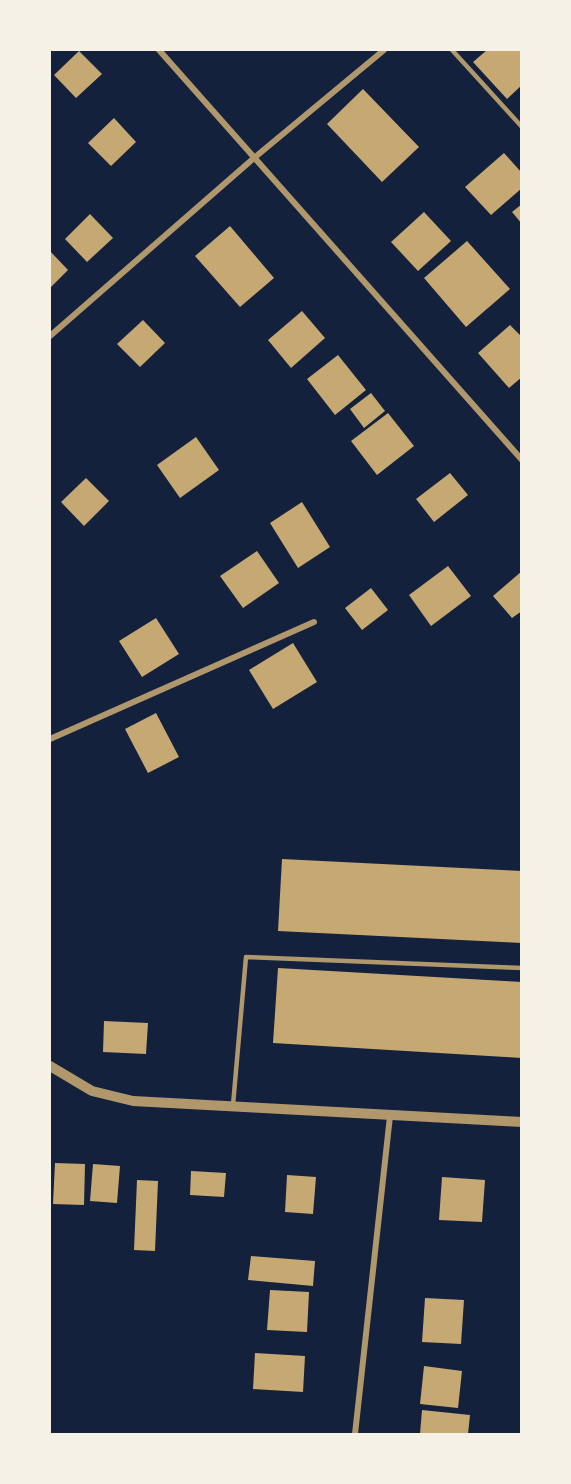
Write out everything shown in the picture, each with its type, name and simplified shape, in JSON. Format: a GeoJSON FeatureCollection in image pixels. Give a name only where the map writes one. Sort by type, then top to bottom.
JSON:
{"type":"FeatureCollection","features":[{"type":"Feature","properties":{"kind":"street"},"geometry":{"type":"LineString","coordinates":[[159,50],[522,460]]}},
{"type":"Feature","properties":{"kind":"street"},"geometry":{"type":"LineString","coordinates":[[50,336],[254,158],[384,50]]}},
{"type":"Feature","properties":{"kind":"street"},"geometry":{"type":"LineString","coordinates":[[50,739],[314,622]]}},
{"type":"Feature","properties":{"kind":"street"},"geometry":{"type":"LineString","coordinates":[[50,1066],[92,1090],[133,1101],[522,1122]]}},
{"type":"Feature","properties":{"kind":"street"},"geometry":{"type":"LineString","coordinates":[[355,1434],[390,1116]]}},
{"type":"Feature","properties":{"kind":"lane"},"geometry":{"type":"LineString","coordinates":[[452,50],[522,127]]}},
{"type":"Feature","properties":{"kind":"lane"},"geometry":{"type":"LineString","coordinates":[[233,1108],[246,957],[522,968]]}},
{"type":"Feature","properties":{"kind":"building"},"geometry":{"type":"Polygon","coordinates":[[[487,50],[522,50],[522,85],[507,99],[473,62],[487,50]]]}},
{"type":"Feature","properties":{"kind":"building"},"geometry":{"type":"Polygon","coordinates":[[[79,51],[102,74],[76,98],[54,75],[79,51]]]}},
{"type":"Feature","properties":{"kind":"building"},"geometry":{"type":"Polygon","coordinates":[[[363,89],[419,147],[382,182],[327,124],[363,89]]]}},
{"type":"Feature","properties":{"kind":"building"},"geometry":{"type":"Polygon","coordinates":[[[114,118],[136,142],[111,166],[88,143],[114,118]]]}},
{"type":"Feature","properties":{"kind":"building"},"geometry":{"type":"Polygon","coordinates":[[[504,153],[522,173],[522,188],[491,215],[465,187],[504,153]]]}},
{"type":"Feature","properties":{"kind":"building"},"geometry":{"type":"Polygon","coordinates":[[[522,204],[522,224],[512,212],[522,204]]]}},
{"type":"Feature","properties":{"kind":"building"},"geometry":{"type":"Polygon","coordinates":[[[424,212],[451,241],[418,271],[391,242],[424,212]]]}},
{"type":"Feature","properties":{"kind":"building"},"geometry":{"type":"Polygon","coordinates":[[[90,214],[113,238],[87,262],[65,239],[90,214]]]}},
{"type":"Feature","properties":{"kind":"building"},"geometry":{"type":"Polygon","coordinates":[[[230,226],[274,278],[240,307],[195,256],[230,226]]]}},
{"type":"Feature","properties":{"kind":"building"},"geometry":{"type":"Polygon","coordinates":[[[467,241],[510,289],[466,327],[424,278],[467,241]]]}},
{"type":"Feature","properties":{"kind":"building"},"geometry":{"type":"Polygon","coordinates":[[[50,251],[68,270],[50,288],[50,251]]]}},
{"type":"Feature","properties":{"kind":"building"},"geometry":{"type":"Polygon","coordinates":[[[302,311],[325,338],[291,368],[268,340],[302,311]]]}},
{"type":"Feature","properties":{"kind":"building"},"geometry":{"type":"Polygon","coordinates":[[[143,320],[165,343],[140,367],[117,344],[143,320]]]}},
{"type":"Feature","properties":{"kind":"building"},"geometry":{"type":"Polygon","coordinates":[[[510,325],[522,337],[522,377],[509,388],[478,353],[510,325]]]}},
{"type":"Feature","properties":{"kind":"building"},"geometry":{"type":"Polygon","coordinates":[[[338,355],[366,390],[335,415],[307,379],[338,355]]]}},
{"type":"Feature","properties":{"kind":"building"},"geometry":{"type":"Polygon","coordinates":[[[371,393],[385,411],[364,428],[350,409],[371,393]]]}},
{"type":"Feature","properties":{"kind":"building"},"geometry":{"type":"Polygon","coordinates":[[[388,413],[414,446],[377,475],[351,441],[388,413]]]}},
{"type":"Feature","properties":{"kind":"building"},"geometry":{"type":"Polygon","coordinates":[[[196,437],[219,470],[180,498],[157,465],[196,437]]]}},
{"type":"Feature","properties":{"kind":"building"},"geometry":{"type":"Polygon","coordinates":[[[450,473],[468,495],[434,522],[416,499],[450,473]]]}},
{"type":"Feature","properties":{"kind":"building"},"geometry":{"type":"Polygon","coordinates":[[[86,478],[109,501],[84,526],[61,502],[86,478]]]}},
{"type":"Feature","properties":{"kind":"building"},"geometry":{"type":"Polygon","coordinates":[[[302,502],[330,547],[298,568],[270,523],[302,502]]]}},
{"type":"Feature","properties":{"kind":"building"},"geometry":{"type":"Polygon","coordinates":[[[257,551],[279,583],[243,608],[220,576],[257,551]]]}},
{"type":"Feature","properties":{"kind":"building"},"geometry":{"type":"Polygon","coordinates":[[[448,566],[471,596],[431,626],[409,595],[448,566]]]}},
{"type":"Feature","properties":{"kind":"building"},"geometry":{"type":"Polygon","coordinates":[[[522,571],[522,611],[512,618],[493,596],[522,571]]]}},
{"type":"Feature","properties":{"kind":"building"},"geometry":{"type":"Polygon","coordinates":[[[371,588],[388,610],[362,630],[345,608],[371,588]]]}},
{"type":"Feature","properties":{"kind":"building"},"geometry":{"type":"Polygon","coordinates":[[[156,618],[179,654],[142,677],[119,641],[156,618]]]}},
{"type":"Feature","properties":{"kind":"building"},"geometry":{"type":"Polygon","coordinates":[[[293,643],[317,682],[273,709],[249,670],[293,643]]]}},
{"type":"Feature","properties":{"kind":"building"},"geometry":{"type":"Polygon","coordinates":[[[156,713],[179,757],[148,773],[125,729],[156,713]]]}},
{"type":"Feature","properties":{"kind":"building"},"geometry":{"type":"Polygon","coordinates":[[[282,859],[522,871],[522,943],[278,931],[282,859]]]}},
{"type":"Feature","properties":{"kind":"building"},"geometry":{"type":"Polygon","coordinates":[[[278,968],[522,982],[522,1058],[273,1043],[278,968]]]}},
{"type":"Feature","properties":{"kind":"building"},"geometry":{"type":"Polygon","coordinates":[[[104,1021],[148,1023],[146,1054],[103,1052],[104,1021]]]}},
{"type":"Feature","properties":{"kind":"building"},"geometry":{"type":"Polygon","coordinates":[[[55,1163],[85,1164],[84,1205],[53,1204],[55,1163]]]}},
{"type":"Feature","properties":{"kind":"building"},"geometry":{"type":"Polygon","coordinates":[[[93,1164],[120,1166],[117,1203],[90,1201],[93,1164]]]}},
{"type":"Feature","properties":{"kind":"building"},"geometry":{"type":"Polygon","coordinates":[[[191,1171],[226,1173],[224,1197],[190,1195],[191,1171]]]}},
{"type":"Feature","properties":{"kind":"building"},"geometry":{"type":"Polygon","coordinates":[[[287,1175],[316,1177],[313,1214],[285,1212],[287,1175]]]}},
{"type":"Feature","properties":{"kind":"building"},"geometry":{"type":"Polygon","coordinates":[[[442,1177],[485,1180],[482,1222],[439,1220],[442,1177]]]}},
{"type":"Feature","properties":{"kind":"building"},"geometry":{"type":"Polygon","coordinates":[[[137,1180],[158,1181],[155,1251],[134,1250],[137,1180]]]}},
{"type":"Feature","properties":{"kind":"building"},"geometry":{"type":"Polygon","coordinates":[[[251,1256],[315,1261],[313,1286],[248,1280],[251,1256]]]}},
{"type":"Feature","properties":{"kind":"building"},"geometry":{"type":"Polygon","coordinates":[[[270,1290],[309,1292],[307,1332],[267,1330],[270,1290]]]}},
{"type":"Feature","properties":{"kind":"building"},"geometry":{"type":"Polygon","coordinates":[[[425,1298],[464,1300],[461,1344],[422,1342],[425,1298]]]}},
{"type":"Feature","properties":{"kind":"building"},"geometry":{"type":"Polygon","coordinates":[[[255,1353],[305,1356],[303,1392],[253,1389],[255,1353]]]}},
{"type":"Feature","properties":{"kind":"building"},"geometry":{"type":"Polygon","coordinates":[[[424,1366],[462,1371],[458,1408],[420,1404],[424,1366]]]}},
{"type":"Feature","properties":{"kind":"building"},"geometry":{"type":"Polygon","coordinates":[[[422,1410],[470,1415],[468,1434],[420,1434],[422,1410]]]}}]}
